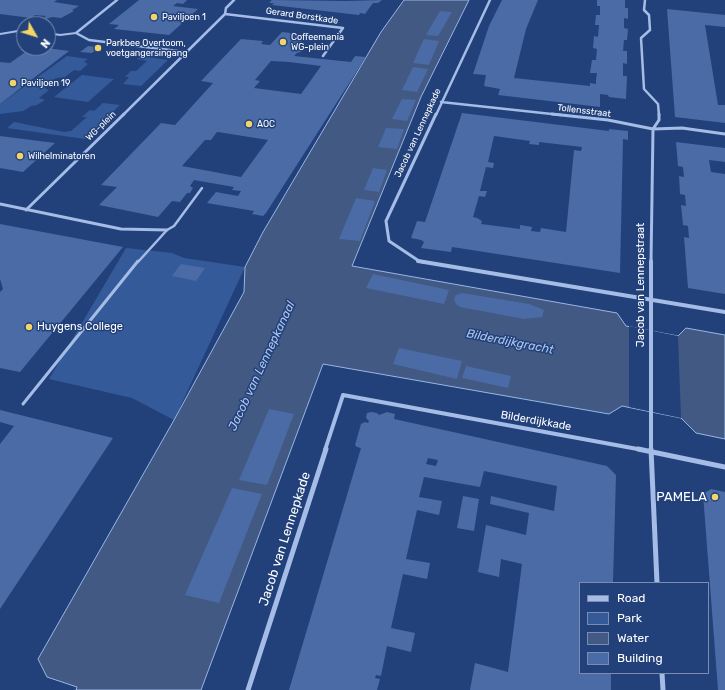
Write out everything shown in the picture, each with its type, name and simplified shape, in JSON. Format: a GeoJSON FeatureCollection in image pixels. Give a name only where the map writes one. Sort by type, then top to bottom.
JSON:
{"type":"FeatureCollection","features":[{"type":"Feature","properties":{"kind":"street"},"geometry":{"type":"LineString","coordinates":[[117,0],[76,33],[89,40],[186,52]]}},
{"type":"Feature","properties":{"kind":"street","name":"WG-plein"},"geometry":{"type":"LineString","coordinates":[[26,210],[225,14],[226,8],[234,0]]}},
{"type":"Feature","properties":{"kind":"street","name":"Jacob van Lennepkade"},"geometry":{"type":"LineString","coordinates":[[490,0],[386,221],[389,241],[419,261],[650,299]]}},
{"type":"Feature","properties":{"kind":"street","name":"Jacob van Lennepstraat"},"geometry":{"type":"LineString","coordinates":[[645,0],[644,10],[649,15],[650,30],[641,38],[644,89],[658,104],[659,120],[653,129],[650,299],[651,451],[657,582]]}},
{"type":"Feature","properties":{"kind":"street","name":"Gerard Borstkade"},"geometry":{"type":"LineString","coordinates":[[225,14],[343,28],[323,56]]}},
{"type":"Feature","properties":{"kind":"street","name":"Tollensstraat"},"geometry":{"type":"LineString","coordinates":[[441,102],[608,120],[653,129],[682,128],[725,134]]}},
{"type":"Feature","properties":{"kind":"street"},"geometry":{"type":"LineString","coordinates":[[0,204],[121,229],[167,230]]}},
{"type":"Feature","properties":{"kind":"street"},"geometry":{"type":"LineString","coordinates":[[650,299],[725,312]]}},
{"type":"Feature","properties":{"kind":"street","name":"Jacob van Lennepkade"},"geometry":{"type":"LineString","coordinates":[[248,690],[343,395]]}},
{"type":"Feature","properties":{"kind":"street","name":"Bilderdijkkade"},"geometry":{"type":"LineString","coordinates":[[343,395],[651,451],[725,467]]}},
{"type":"Feature","properties":{"kind":"street"},"geometry":{"type":"LineString","coordinates":[[662,674],[663,690]]}},
{"type":"Feature","properties":{"kind":"lane"},"geometry":{"type":"LineString","coordinates":[[0,34],[16,31]]}},
{"type":"Feature","properties":{"kind":"lane"},"geometry":{"type":"LineString","coordinates":[[56,34],[76,33]]}},
{"type":"Feature","properties":{"kind":"lane"},"geometry":{"type":"LineString","coordinates":[[23,404],[147,250],[167,230],[174,226],[202,188]]}},
{"type":"Feature","properties":{"kind":"green space"},"geometry":{"type":"Polygon","coordinates":[[[67,56],[88,59],[84,62],[88,64],[80,71],[74,70],[65,77],[57,78],[45,83],[48,85],[44,88],[49,90],[39,98],[45,100],[37,105],[31,106],[23,111],[0,114],[0,104],[67,56]]]}},
{"type":"Feature","properties":{"kind":"green space"},"geometry":{"type":"Polygon","coordinates":[[[141,56],[168,60],[141,86],[123,84],[129,77],[125,77],[131,71],[136,71],[147,61],[137,59],[141,56]]]}},
{"type":"Feature","properties":{"kind":"green space"},"geometry":{"type":"Polygon","coordinates":[[[82,75],[114,79],[88,102],[54,97],[82,75]]]}},
{"type":"Feature","properties":{"kind":"green space"},"geometry":{"type":"Polygon","coordinates":[[[103,103],[120,105],[85,139],[7,128],[14,122],[64,132],[71,131],[87,117],[82,117],[90,110],[94,111],[103,103]]]}},
{"type":"Feature","properties":{"kind":"green space"},"geometry":{"type":"Polygon","coordinates":[[[126,248],[172,253],[184,258],[245,267],[174,420],[132,398],[49,379],[126,248]]]}},
{"type":"Feature","properties":{"kind":"water"},"geometry":{"type":"Polygon","coordinates":[[[404,0],[469,0],[421,97],[352,266],[617,313],[626,326],[678,336],[686,328],[725,335],[725,439],[696,433],[681,418],[622,406],[609,414],[323,364],[201,690],[76,690],[77,687],[47,677],[38,659],[174,420],[244,292],[245,267],[263,232],[381,32],[404,0]]]}},
{"type":"Feature","properties":{"kind":"pier"},"geometry":{"type":"Polygon","coordinates":[[[629,326],[678,336],[681,418],[629,407],[629,326]]]}},
{"type":"Feature","properties":{"kind":"building"},"geometry":{"type":"Polygon","coordinates":[[[0,0],[57,0],[54,2],[79,6],[72,10],[74,11],[61,18],[56,17],[56,16],[16,16],[0,14],[0,0]]]}},
{"type":"Feature","properties":{"kind":"building","name":"Paviljoen 1"},"geometry":{"type":"Polygon","coordinates":[[[139,0],[187,0],[183,4],[177,3],[173,6],[198,9],[169,35],[114,29],[119,25],[109,24],[139,0]]]}},
{"type":"Feature","properties":{"kind":"building"},"geometry":{"type":"Polygon","coordinates":[[[272,0],[382,0],[378,3],[373,3],[365,14],[360,13],[359,15],[272,5],[274,3],[269,3],[272,0]]]}},
{"type":"Feature","properties":{"kind":"building"},"geometry":{"type":"Polygon","coordinates":[[[502,0],[538,0],[526,29],[514,78],[590,86],[590,83],[596,84],[597,73],[590,73],[592,60],[596,60],[597,49],[593,48],[594,36],[598,37],[599,25],[595,25],[596,15],[600,15],[600,6],[597,6],[597,0],[625,0],[625,8],[628,8],[628,19],[624,18],[624,28],[628,29],[627,40],[624,40],[623,51],[627,51],[627,64],[623,63],[623,76],[627,76],[626,99],[609,97],[608,95],[600,94],[600,107],[498,95],[500,89],[484,86],[486,75],[473,74],[489,26],[502,0]]]}},
{"type":"Feature","properties":{"kind":"building"},"geometry":{"type":"Polygon","coordinates":[[[667,9],[725,15],[725,27],[705,25],[718,105],[725,105],[725,123],[675,117],[667,9]]]}},
{"type":"Feature","properties":{"kind":"building"},"geometry":{"type":"Polygon","coordinates":[[[440,11],[452,12],[438,36],[426,35],[440,11]]]}},
{"type":"Feature","properties":{"kind":"building","name":"AOC"},"geometry":{"type":"Polygon","coordinates":[[[282,32],[307,35],[295,48],[303,50],[294,56],[351,62],[355,56],[366,57],[263,216],[252,214],[254,211],[207,203],[216,192],[238,196],[241,191],[232,190],[234,187],[194,180],[190,186],[193,188],[190,193],[187,193],[180,202],[172,201],[158,217],[99,205],[117,187],[101,185],[161,123],[175,125],[213,83],[201,81],[241,39],[263,41],[261,44],[270,45],[282,32]],[[271,61],[255,80],[260,81],[254,88],[301,94],[321,66],[289,62],[271,61]],[[218,132],[211,140],[205,140],[182,166],[241,177],[268,140],[218,132]]]}},
{"type":"Feature","properties":{"kind":"building"},"geometry":{"type":"Polygon","coordinates":[[[424,39],[439,41],[429,65],[413,63],[424,39]]]}},
{"type":"Feature","properties":{"kind":"building"},"geometry":{"type":"Polygon","coordinates":[[[88,46],[99,47],[92,53],[80,52],[88,46]]]}},
{"type":"Feature","properties":{"kind":"building","name":"Paviljoen 19"},"geometry":{"type":"Polygon","coordinates":[[[56,49],[69,51],[0,104],[0,62],[10,63],[20,56],[56,56],[56,49]]]}},
{"type":"Feature","properties":{"kind":"building"},"geometry":{"type":"Polygon","coordinates":[[[413,67],[428,69],[417,92],[402,90],[413,67]]]}},
{"type":"Feature","properties":{"kind":"building"},"geometry":{"type":"Polygon","coordinates":[[[402,99],[416,100],[407,121],[392,119],[402,99]]]}},
{"type":"Feature","properties":{"kind":"building"},"geometry":{"type":"Polygon","coordinates":[[[462,113],[609,131],[609,129],[628,131],[628,140],[623,139],[620,273],[452,247],[451,252],[421,248],[424,242],[411,238],[417,221],[425,222],[462,113]],[[494,136],[488,162],[494,163],[493,168],[486,167],[480,191],[487,191],[485,197],[479,196],[473,217],[482,221],[481,224],[520,229],[520,225],[532,227],[531,231],[540,232],[541,228],[566,232],[574,150],[581,151],[582,147],[539,142],[539,145],[529,144],[530,141],[494,136]]]}},
{"type":"Feature","properties":{"kind":"building"},"geometry":{"type":"Polygon","coordinates":[[[386,128],[404,129],[397,149],[378,147],[386,128]]]}},
{"type":"Feature","properties":{"kind":"building","name":"Wilhelminatoren"},"geometry":{"type":"Polygon","coordinates":[[[0,136],[55,143],[23,172],[0,168],[0,136]]]}},
{"type":"Feature","properties":{"kind":"building"},"geometry":{"type":"Polygon","coordinates":[[[676,142],[725,148],[725,162],[709,160],[711,172],[725,174],[725,294],[688,288],[684,237],[689,238],[688,226],[683,225],[681,205],[686,206],[685,195],[680,194],[679,176],[684,177],[683,167],[678,166],[676,142]]]}},
{"type":"Feature","properties":{"kind":"building"},"geometry":{"type":"Polygon","coordinates":[[[373,168],[387,170],[379,192],[364,190],[373,168]]]}},
{"type":"Feature","properties":{"kind":"building"},"geometry":{"type":"Polygon","coordinates":[[[356,198],[375,201],[360,241],[339,239],[356,198]]]}},
{"type":"Feature","properties":{"kind":"building","name":"Huygens College"},"geometry":{"type":"Polygon","coordinates":[[[0,224],[123,247],[20,372],[0,368],[0,292],[3,289],[0,279],[0,224]]]}},
{"type":"Feature","properties":{"kind":"building"},"geometry":{"type":"Polygon","coordinates":[[[181,264],[205,268],[196,281],[172,276],[181,264]]]}},
{"type":"Feature","properties":{"kind":"building"},"geometry":{"type":"Polygon","coordinates":[[[373,274],[449,290],[444,304],[366,288],[373,274]]]}},
{"type":"Feature","properties":{"kind":"building"},"geometry":{"type":"Polygon","coordinates":[[[462,293],[529,304],[544,310],[542,317],[524,319],[460,307],[456,304],[454,299],[456,295],[462,293]]]}},
{"type":"Feature","properties":{"kind":"building"},"geometry":{"type":"Polygon","coordinates":[[[399,348],[462,361],[457,379],[393,364],[399,348]]]}},
{"type":"Feature","properties":{"kind":"building"},"geometry":{"type":"Polygon","coordinates":[[[466,366],[511,376],[508,388],[462,378],[466,366]]]}},
{"type":"Feature","properties":{"kind":"building"},"geometry":{"type":"Polygon","coordinates":[[[269,409],[294,414],[267,485],[239,480],[269,409]]]}},
{"type":"Feature","properties":{"kind":"building"},"geometry":{"type":"Polygon","coordinates":[[[0,410],[113,438],[0,609],[0,444],[14,426],[0,422],[0,410]]]}},
{"type":"Feature","properties":{"kind":"building"},"geometry":{"type":"Polygon","coordinates":[[[387,412],[395,414],[394,419],[607,466],[616,475],[613,582],[579,582],[579,674],[611,674],[611,690],[470,690],[475,663],[508,672],[522,564],[501,559],[499,577],[478,572],[486,525],[526,535],[529,513],[490,504],[491,496],[554,511],[557,486],[484,471],[480,487],[424,477],[419,497],[442,501],[439,515],[417,510],[406,559],[430,563],[427,579],[403,574],[391,628],[415,633],[411,652],[387,646],[381,676],[376,675],[375,678],[380,679],[377,690],[289,690],[361,448],[355,445],[361,424],[365,422],[368,423],[369,421],[366,418],[367,413],[377,413],[379,415],[387,412]],[[428,458],[426,464],[436,466],[438,460],[428,458]]]}},
{"type":"Feature","properties":{"kind":"building"},"geometry":{"type":"Polygon","coordinates":[[[232,488],[262,494],[219,603],[185,595],[232,488]]]}},
{"type":"Feature","properties":{"kind":"building"},"geometry":{"type":"Polygon","coordinates":[[[711,489],[725,492],[725,690],[718,690],[703,494],[711,489]]]}},
{"type":"Feature","properties":{"kind":"building"},"geometry":{"type":"Polygon","coordinates":[[[463,496],[479,499],[474,531],[457,528],[463,496]]]}},
{"type":"Feature","properties":{"kind":"place","name":"Paviljoen 1"},"geometry":{"type":"Point","coordinates":[154,17]}},
{"type":"Feature","properties":{"kind":"place","name":"Coffeemania WG-plein"},"geometry":{"type":"Point","coordinates":[283,42]}},
{"type":"Feature","properties":{"kind":"place","name":"Parkbee Overtoom, voetgangersingang"},"geometry":{"type":"Point","coordinates":[98,48]}},
{"type":"Feature","properties":{"kind":"place","name":"Paviljoen 19"},"geometry":{"type":"Point","coordinates":[13,83]}},
{"type":"Feature","properties":{"kind":"place","name":"AOC"},"geometry":{"type":"Point","coordinates":[249,124]}},
{"type":"Feature","properties":{"kind":"place","name":"Wilhelminatoren"},"geometry":{"type":"Point","coordinates":[20,156]}},
{"type":"Feature","properties":{"kind":"place","name":"Huygens College"},"geometry":{"type":"Point","coordinates":[29,327]}},
{"type":"Feature","properties":{"kind":"place","name":"PAMELA"},"geometry":{"type":"Point","coordinates":[715,497]}},
{"type":"Feature","properties":{"kind":"water label","name":"Bilderdijkgracht"},"geometry":{"type":"Point","coordinates":[510,342]}},
{"type":"Feature","properties":{"kind":"water label","name":"Jacob van Lennepkanaal"},"geometry":{"type":"Point","coordinates":[262,366]}}]}
